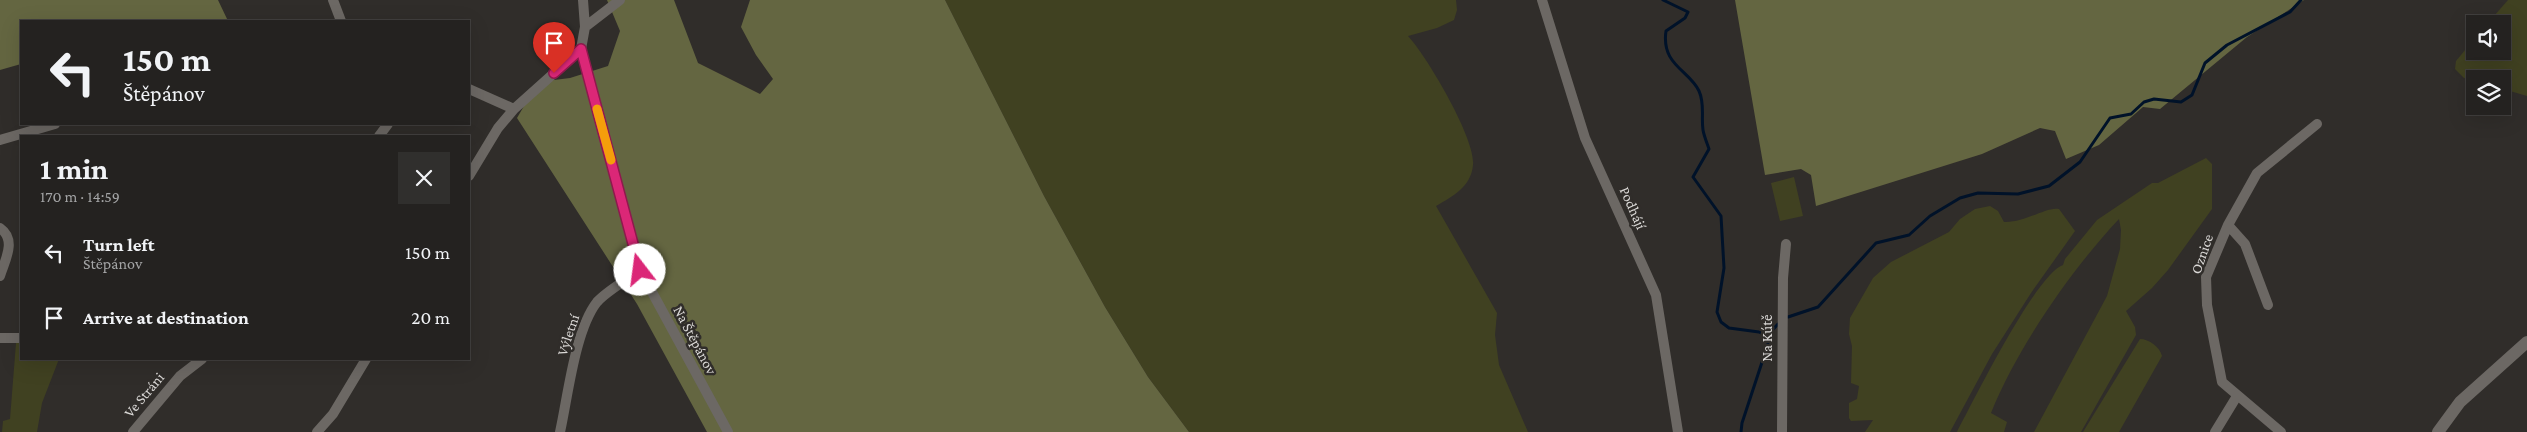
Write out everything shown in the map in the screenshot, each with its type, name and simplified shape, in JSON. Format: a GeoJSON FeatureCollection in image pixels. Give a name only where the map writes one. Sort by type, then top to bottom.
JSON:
{"type":"FeatureCollection","features":[{"type":"Feature","properties":{"kind":"street"},"geometry":{"type":"LineString","coordinates":[[332,0],[341,20]]}},
{"type":"Feature","properties":{"kind":"street","name":"Na Štěpánov"},"geometry":{"type":"LineString","coordinates":[[583,0],[585,27],[581,49],[640,270],[728,432]]}},
{"type":"Feature","properties":{"kind":"street"},"geometry":{"type":"LineString","coordinates":[[585,27],[620,0]]}},
{"type":"Feature","properties":{"kind":"street","name":"Podhájí"},"geometry":{"type":"LineString","coordinates":[[1542,0],[1585,138],[1656,295],[1678,432]]}},
{"type":"Feature","properties":{"kind":"street"},"geometry":{"type":"LineString","coordinates":[[470,174],[498,128],[514,109],[581,49]]}},
{"type":"Feature","properties":{"kind":"street"},"geometry":{"type":"LineString","coordinates":[[470,89],[514,109]]}},
{"type":"Feature","properties":{"kind":"street","name":"Oznice"},"geometry":{"type":"LineString","coordinates":[[2281,432],[2222,382],[2207,305],[2206,277],[2228,225],[2257,173],[2317,124]]}},
{"type":"Feature","properties":{"kind":"street"},"geometry":{"type":"LineString","coordinates":[[0,140],[52,125]]}},
{"type":"Feature","properties":{"kind":"street"},"geometry":{"type":"LineString","coordinates":[[2228,225],[2244,244],[2268,305]]}},
{"type":"Feature","properties":{"kind":"street"},"geometry":{"type":"LineString","coordinates":[[0,228],[8,236],[10,246],[0,276]]}},
{"type":"Feature","properties":{"kind":"street","name":"Na Kútě"},"geometry":{"type":"LineString","coordinates":[[1782,432],[1783,278],[1786,244]]}},
{"type":"Feature","properties":{"kind":"street","name":"Výletní"},"geometry":{"type":"LineString","coordinates":[[560,432],[586,321],[598,302],[640,270]]}},
{"type":"Feature","properties":{"kind":"street"},"geometry":{"type":"LineString","coordinates":[[0,338],[20,338]]}},
{"type":"Feature","properties":{"kind":"street"},"geometry":{"type":"LineString","coordinates":[[2438,432],[2460,402],[2527,342]]}},
{"type":"Feature","properties":{"kind":"street","name":"Ve Stráni"},"geometry":{"type":"LineString","coordinates":[[133,432],[180,376],[201,360]]}},
{"type":"Feature","properties":{"kind":"street"},"geometry":{"type":"LineString","coordinates":[[317,432],[333,414],[365,360]]}},
{"type":"Feature","properties":{"kind":"street"},"geometry":{"type":"LineString","coordinates":[[2214,432],[2237,396]]}},
{"type":"Feature","properties":{"kind":"green space"},"geometry":{"type":"Polygon","coordinates":[[[0,0],[218,0],[228,20],[20,20],[20,64],[0,70],[0,0]]]}},
{"type":"Feature","properties":{"kind":"green space"},"geometry":{"type":"Polygon","coordinates":[[[607,0],[674,0],[698,63],[760,94],[773,79],[756,55],[741,27],[750,0],[945,0],[1044,196],[1105,307],[1148,377],[1189,432],[707,432],[637,304],[517,118],[538,82],[570,78],[608,66],[620,31],[607,0]]]}},
{"type":"Feature","properties":{"kind":"green space"},"geometry":{"type":"Polygon","coordinates":[[[945,0],[1456,0],[1457,10],[1454,20],[1437,28],[1408,36],[1437,78],[1448,98],[1467,137],[1472,153],[1472,173],[1465,185],[1436,206],[1497,313],[1495,335],[1499,365],[1528,432],[1189,432],[1148,377],[1105,307],[1044,196],[945,0]]]}},
{"type":"Feature","properties":{"kind":"green space"},"geometry":{"type":"Polygon","coordinates":[[[1735,0],[2304,0],[2247,37],[2160,109],[2143,107],[2099,145],[2066,159],[2055,131],[2040,128],[1982,154],[1816,206],[1811,175],[1801,169],[1765,175],[1735,0]]]}},
{"type":"Feature","properties":{"kind":"green space"},"geometry":{"type":"Polygon","coordinates":[[[2508,0],[2527,0],[2527,96],[2511,91],[2511,70],[2466,70],[2466,79],[2455,69],[2456,61],[2466,49],[2466,60],[2511,60],[2511,15],[2495,15],[2508,0]]]}},
{"type":"Feature","properties":{"kind":"green space"},"geometry":{"type":"Polygon","coordinates":[[[2206,158],[2212,164],[2212,209],[2168,270],[2152,288],[2126,311],[2135,327],[2136,335],[2081,432],[2034,432],[2107,296],[2120,249],[2121,230],[2119,219],[2064,286],[2015,362],[1991,413],[2007,422],[2004,432],[1957,432],[1990,368],[2037,291],[2051,274],[2063,265],[2065,259],[2097,220],[2152,183],[2158,183],[2206,158]]]}},
{"type":"Feature","properties":{"kind":"green space"},"geometry":{"type":"Polygon","coordinates":[[[1794,177],[1803,216],[1780,221],[1771,183],[1794,177]]]}},
{"type":"Feature","properties":{"kind":"green space"},"geometry":{"type":"Polygon","coordinates":[[[1990,206],[1998,211],[2004,222],[2012,222],[2048,210],[2059,209],[2075,231],[2031,293],[1992,354],[1950,432],[1865,432],[1873,420],[1851,421],[1849,418],[1849,403],[1857,399],[1859,386],[1851,383],[1852,346],[1849,334],[1850,318],[1873,278],[1891,262],[1949,232],[1960,219],[1975,209],[1990,206]]]}},
{"type":"Feature","properties":{"kind":"green space"},"geometry":{"type":"Polygon","coordinates":[[[2140,339],[2154,344],[2162,356],[2119,432],[2083,432],[2140,339]]]}},
{"type":"Feature","properties":{"kind":"green space"},"geometry":{"type":"Polygon","coordinates":[[[16,343],[20,343],[20,360],[59,360],[42,403],[37,432],[2,432],[3,421],[10,419],[16,343]]]}},
{"type":"Feature","properties":{"kind":"waterway"},"geometry":{"type":"LineString","coordinates":[[1663,0],[1688,12],[1685,18],[1666,31],[1666,42],[1672,59],[1695,84],[1702,101],[1703,130],[1709,149],[1693,177],[1721,216],[1724,268],[1717,312],[1721,322],[1729,328],[1759,332],[1767,336],[1769,341],[1742,423],[1741,432]]}},
{"type":"Feature","properties":{"kind":"waterway"},"geometry":{"type":"LineString","coordinates":[[1788,317],[1818,307],[1876,243],[1909,235],[1930,216],[1960,198],[1978,193],[2018,194],[2049,186],[2080,162],[2110,118],[2131,114],[2144,102],[2154,99],[2181,102],[2192,95],[2205,63],[2227,45],[2290,12],[2301,0]]}},
{"type":"Feature","properties":{"kind":"waterway"},"geometry":{"type":"LineString","coordinates":[[1767,336],[1778,324]]}},
{"type":"Feature","properties":{"kind":"slow traffic"},"geometry":{"type":"LineString","coordinates":[[597,109],[611,160]]}},
{"type":"Feature","properties":{"kind":"route"},"geometry":{"type":"LineString","coordinates":[[554,73],[581,49],[640,270]]}}]}
